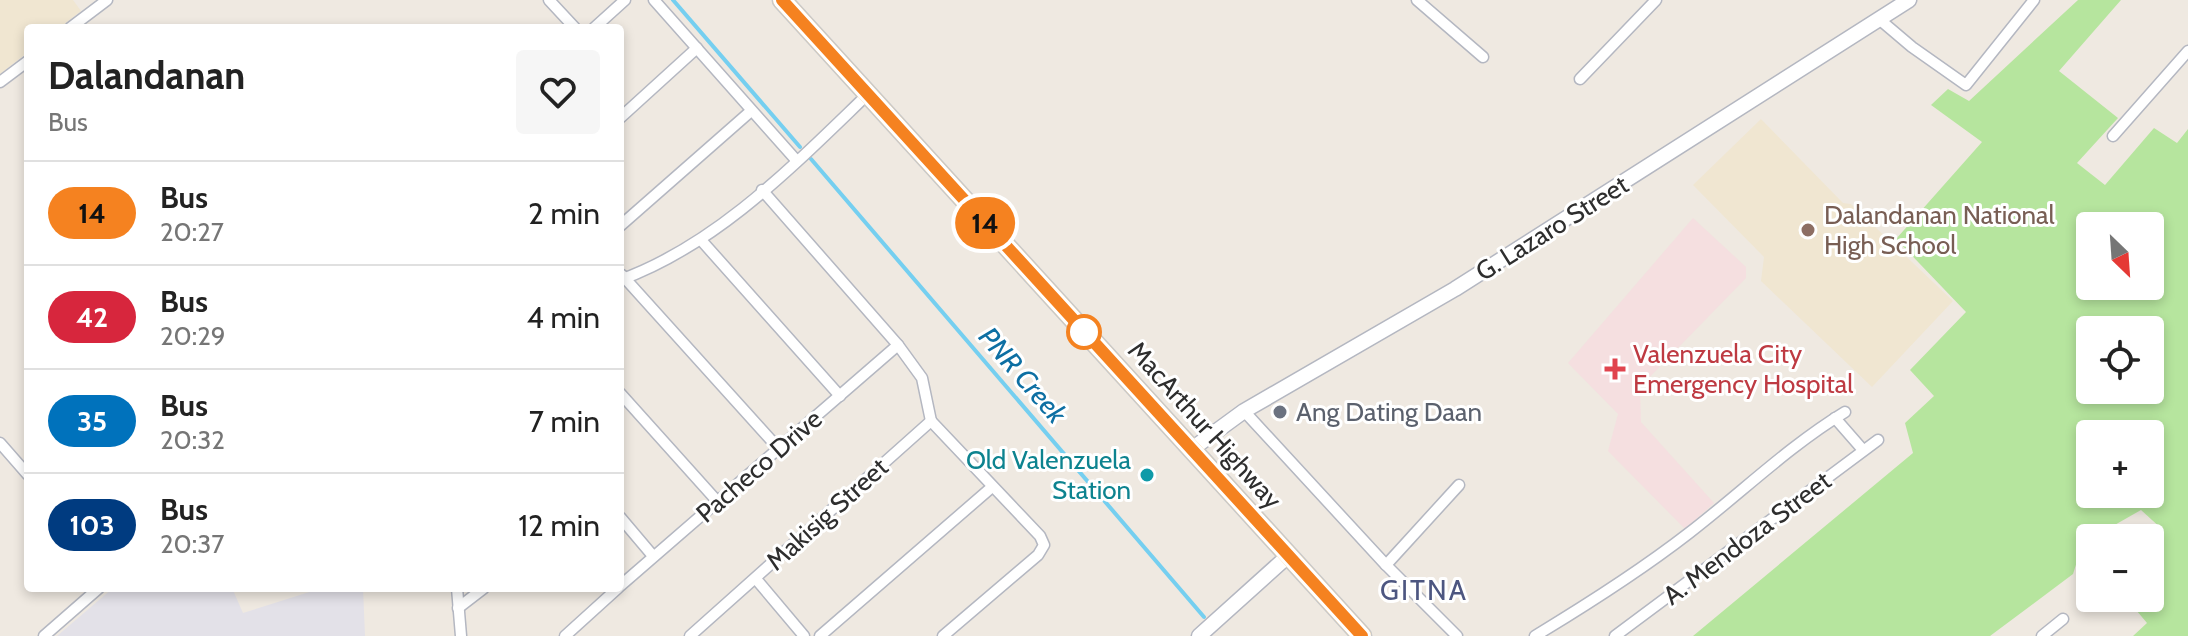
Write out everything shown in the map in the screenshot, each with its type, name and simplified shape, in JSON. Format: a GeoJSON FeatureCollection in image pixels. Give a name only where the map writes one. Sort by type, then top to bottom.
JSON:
{"type":"FeatureCollection","features":[{"type":"Feature","properties":{"kind":"highway","name":"MacArthur Highway"},"geometry":{"type":"LineString","coordinates":[[782,0],[1362,636]]}},
{"type":"Feature","properties":{"kind":"street"},"geometry":{"type":"LineString","coordinates":[[75,24],[107,0]]}},
{"type":"Feature","properties":{"kind":"street"},"geometry":{"type":"LineString","coordinates":[[549,0],[571,24]]}},
{"type":"Feature","properties":{"kind":"street"},"geometry":{"type":"LineString","coordinates":[[598,24],[625,0]]}},
{"type":"Feature","properties":{"kind":"street"},"geometry":{"type":"LineString","coordinates":[[654,0],[796,160]]}},
{"type":"Feature","properties":{"kind":"street"},"geometry":{"type":"LineString","coordinates":[[1417,0],[1483,57]]}},
{"type":"Feature","properties":{"kind":"street"},"geometry":{"type":"LineString","coordinates":[[1580,79],[1656,0]]}},
{"type":"Feature","properties":{"kind":"street","name":"G. Lazaro Street"},"geometry":{"type":"LineString","coordinates":[[1192,449],[1244,411],[1455,289],[1909,0]]}},
{"type":"Feature","properties":{"kind":"street"},"geometry":{"type":"LineString","coordinates":[[1879,19],[1966,85],[2034,0]]}},
{"type":"Feature","properties":{"kind":"street"},"geometry":{"type":"LineString","coordinates":[[624,114],[697,48]]}},
{"type":"Feature","properties":{"kind":"street"},"geometry":{"type":"LineString","coordinates":[[2113,136],[2188,51]]}},
{"type":"Feature","properties":{"kind":"street"},"geometry":{"type":"LineString","coordinates":[[0,82],[24,64]]}},
{"type":"Feature","properties":{"kind":"street"},"geometry":{"type":"LineString","coordinates":[[624,276],[662,264],[701,240],[762,190],[868,94]]}},
{"type":"Feature","properties":{"kind":"street"},"geometry":{"type":"LineString","coordinates":[[624,222],[751,111]]}},
{"type":"Feature","properties":{"kind":"street"},"geometry":{"type":"LineString","coordinates":[[762,190],[898,345],[922,378],[931,421],[1040,536],[1044,545],[1038,555],[943,636]]}},
{"type":"Feature","properties":{"kind":"street"},"geometry":{"type":"LineString","coordinates":[[701,240],[840,396]]}},
{"type":"Feature","properties":{"kind":"street"},"geometry":{"type":"LineString","coordinates":[[624,279],[779,449]]}},
{"type":"Feature","properties":{"kind":"street","name":"Pacheco Drive"},"geometry":{"type":"LineString","coordinates":[[624,582],[898,345]]}},
{"type":"Feature","properties":{"kind":"street"},"geometry":{"type":"LineString","coordinates":[[624,397],[717,501]]}},
{"type":"Feature","properties":{"kind":"street"},"geometry":{"type":"LineString","coordinates":[[1244,411],[1386,565],[1457,636]]}},
{"type":"Feature","properties":{"kind":"street"},"geometry":{"type":"LineString","coordinates":[[1535,636],[1601,596],[1688,534],[1777,461],[1840,415],[1863,450]]}},
{"type":"Feature","properties":{"kind":"street","name":"Makisig Street"},"geometry":{"type":"LineString","coordinates":[[690,636],[931,421]]}},
{"type":"Feature","properties":{"kind":"street","name":"A. Mendoza Street"},"geometry":{"type":"LineString","coordinates":[[1615,636],[1878,440]]}},
{"type":"Feature","properties":{"kind":"street"},"geometry":{"type":"LineString","coordinates":[[0,443],[24,470]]}},
{"type":"Feature","properties":{"kind":"street"},"geometry":{"type":"LineString","coordinates":[[1386,565],[1459,485]]}},
{"type":"Feature","properties":{"kind":"street"},"geometry":{"type":"LineString","coordinates":[[820,636],[992,487]]}},
{"type":"Feature","properties":{"kind":"street"},"geometry":{"type":"LineString","coordinates":[[624,522],[653,556]]}},
{"type":"Feature","properties":{"kind":"street"},"geometry":{"type":"LineString","coordinates":[[1199,636],[1289,555]]}},
{"type":"Feature","properties":{"kind":"street"},"geometry":{"type":"LineString","coordinates":[[756,579],[804,636]]}},
{"type":"Feature","properties":{"kind":"street"},"geometry":{"type":"LineString","coordinates":[[44,636],[94,592]]}},
{"type":"Feature","properties":{"kind":"street"},"geometry":{"type":"LineString","coordinates":[[457,592],[461,636]]}},
{"type":"Feature","properties":{"kind":"street"},"geometry":{"type":"LineString","coordinates":[[458,608],[479,592]]}},
{"type":"Feature","properties":{"kind":"street","name":"Pacheco Drive"},"geometry":{"type":"LineString","coordinates":[[565,636],[613,592]]}},
{"type":"Feature","properties":{"kind":"street"},"geometry":{"type":"LineString","coordinates":[[2042,636],[2063,619]]}},
{"type":"Feature","properties":{"kind":"shaded area"},"geometry":{"type":"Polygon","coordinates":[[[0,0],[73,0],[81,11],[64,24],[24,24],[24,55],[0,74],[0,0]]]}},
{"type":"Feature","properties":{"kind":"shaded area","name":"Dalandanan National High School"},"geometry":{"type":"Polygon","coordinates":[[[1761,119],[1843,203],[1851,204],[1953,301],[1872,387],[1761,281],[1764,257],[1693,185],[1761,119]]]}},
{"type":"Feature","properties":{"kind":"shaded area","name":"Valenzuela City Emergency Hospital"},"geometry":{"type":"Polygon","coordinates":[[[1693,218],[1746,267],[1746,278],[1640,387],[1641,422],[1714,503],[1685,529],[1608,451],[1618,414],[1568,363],[1693,218]]]}},
{"type":"Feature","properties":{"kind":"shaded area"},"geometry":{"type":"Polygon","coordinates":[[[108,592],[234,592],[243,613],[309,592],[363,592],[365,636],[57,636],[108,592]]]}},
{"type":"Feature","properties":{"kind":"green space"},"geometry":{"type":"Polygon","coordinates":[[[2078,0],[2121,0],[2059,71],[2118,118],[2077,163],[2105,185],[2154,128],[2177,143],[2188,129],[2188,636],[2133,636],[2147,623],[2138,612],[2164,612],[2164,524],[2156,524],[2141,510],[2116,524],[2076,524],[2076,565],[2073,574],[1990,636],[1693,636],[1913,453],[1905,423],[1934,396],[1910,370],[1966,312],[1896,239],[1982,142],[1931,105],[1948,89],[1969,101],[2078,0]]]}},
{"type":"Feature","properties":{"kind":"waterway","name":"PNR Creek"},"geometry":{"type":"LineString","coordinates":[[673,0],[800,147]]}},
{"type":"Feature","properties":{"kind":"waterway","name":"PNR Creek"},"geometry":{"type":"LineString","coordinates":[[811,159],[1204,617]]}},
{"type":"Feature","properties":{"kind":"bus line","name":"14"},"geometry":{"type":"LineString","coordinates":[[782,0],[1362,636]]}},
{"type":"Feature","properties":{"kind":"place","name":"Dalandanan National High School"},"geometry":{"type":"Point","coordinates":[1808,230]}},
{"type":"Feature","properties":{"kind":"place","name":"Valenzuela City Emergency Hospital"},"geometry":{"type":"Point","coordinates":[1615,369]}},
{"type":"Feature","properties":{"kind":"place","name":"Ang Dating Daan"},"geometry":{"type":"Point","coordinates":[1280,412]}},
{"type":"Feature","properties":{"kind":"place","name":"Old Valenzuela Station"},"geometry":{"type":"Point","coordinates":[1147,475]}},
{"type":"Feature","properties":{"kind":"district","name":"GITNA"},"geometry":{"type":"Point","coordinates":[1424,590]}}]}
